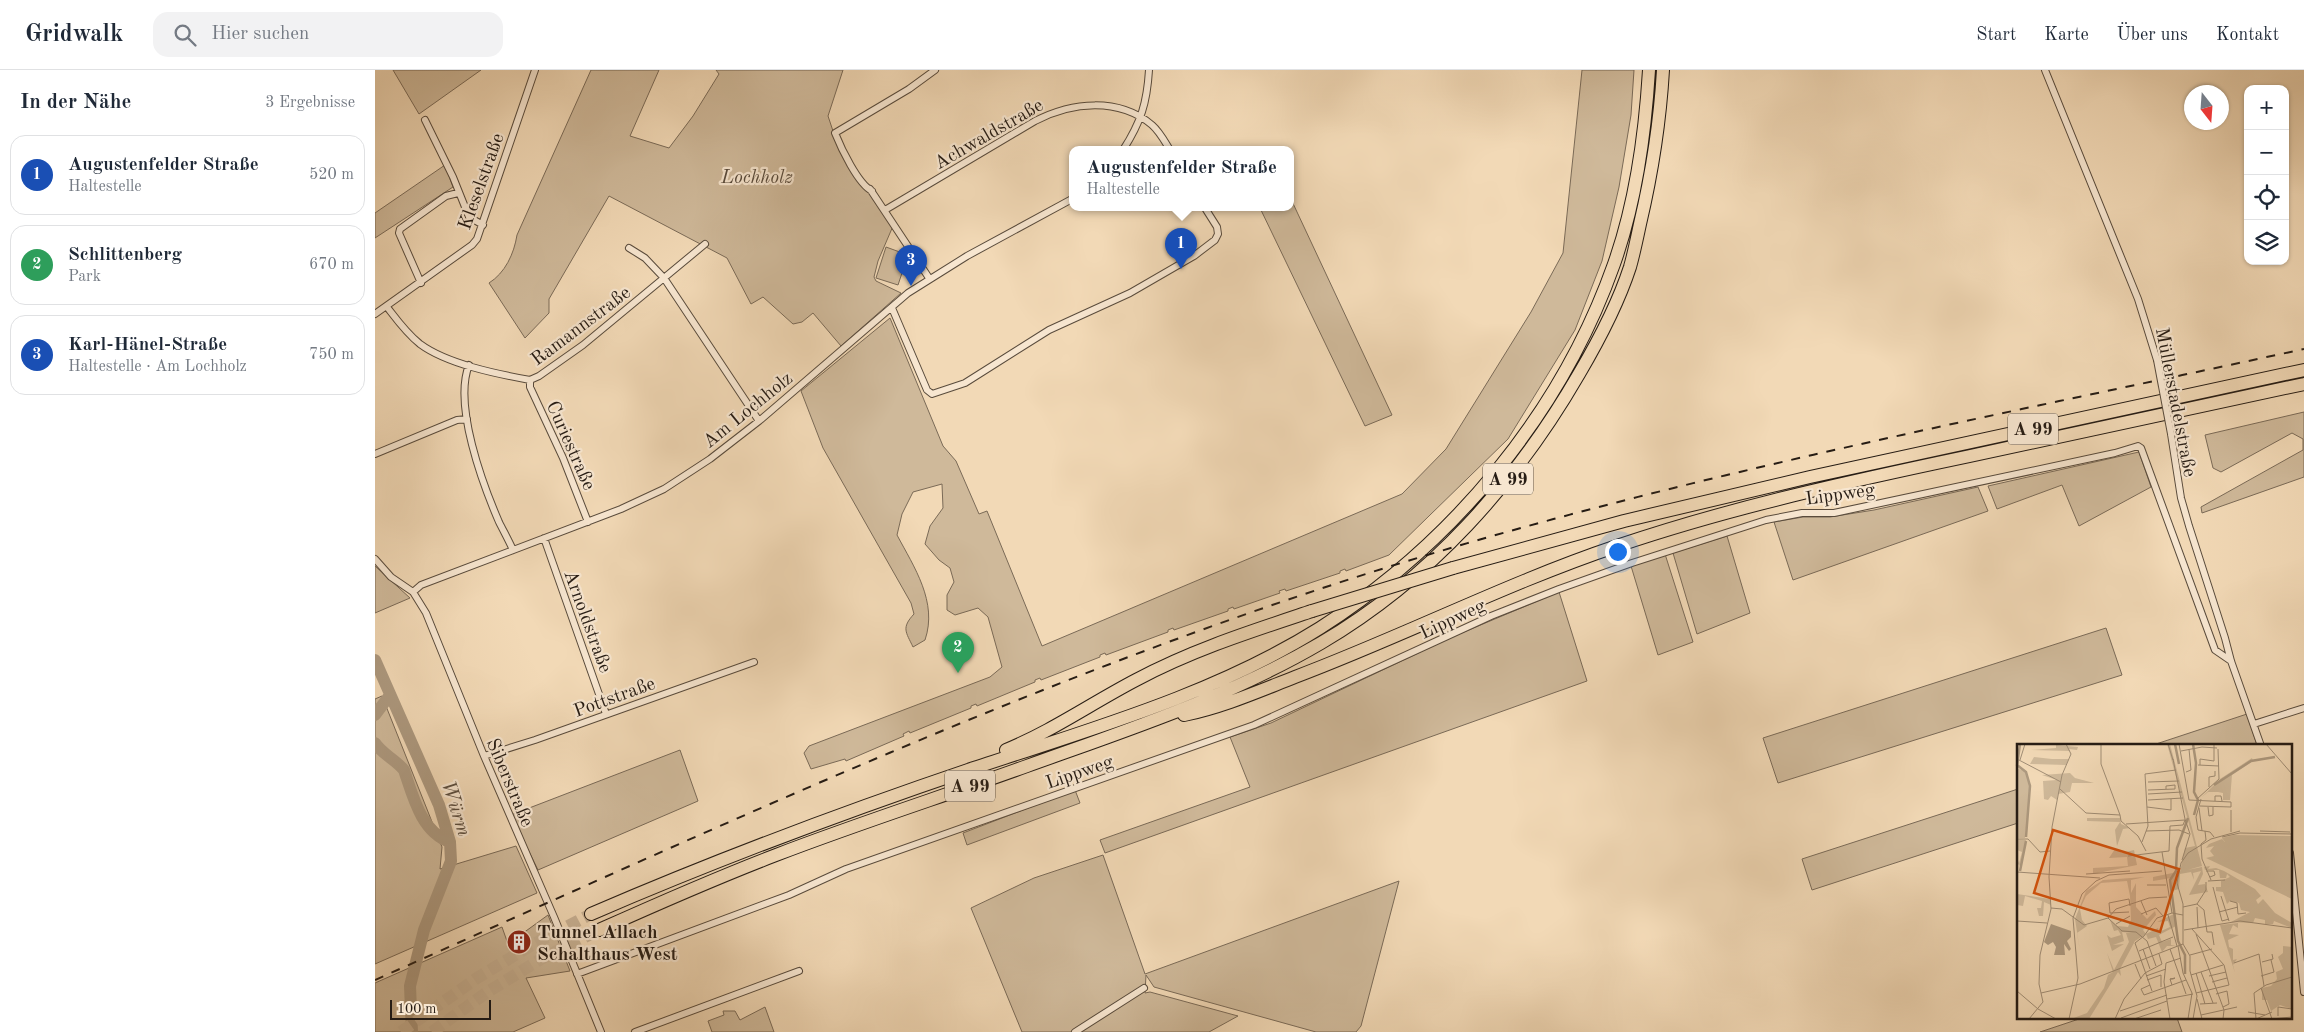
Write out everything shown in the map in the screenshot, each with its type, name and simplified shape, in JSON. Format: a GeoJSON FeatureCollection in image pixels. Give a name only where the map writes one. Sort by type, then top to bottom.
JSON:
{"type":"FeatureCollection","features":[{"type":"Feature","properties":{"kind":"highway","name":"A 99"},"geometry":{"type":"LineString","coordinates":[[591,914],[760,843],[1171,700],[1267,658],[1318,629],[1378,588],[1432,542],[1476,496],[1514,450],[1554,389],[1588,326],[1614,264],[1635,189],[1647,112],[1649,70]]}},
{"type":"Feature","properties":{"kind":"highway","name":"A 99"},"geometry":{"type":"LineString","coordinates":[[599,930],[778,854],[1143,724],[1240,686],[1281,666],[1325,641],[1389,597],[1437,556],[1475,517],[1521,463],[1568,392],[1603,331],[1630,267],[1648,190],[1661,112],[1663,70]]}},
{"type":"Feature","properties":{"kind":"highway","name":"A 99"},"geometry":{"type":"LineString","coordinates":[[973,768],[995,755],[1062,723],[1169,663],[1237,635],[1453,568],[1624,521],[1801,479],[2304,370]]}},
{"type":"Feature","properties":{"kind":"highway","name":"A 99"},"geometry":{"type":"LineString","coordinates":[[1143,724],[1201,712],[1248,695],[1343,658],[1518,582],[1683,524],[1751,505],[1871,477],[2304,384]]}},
{"type":"Feature","properties":{"kind":"street","name":"Kleselstraße"},"geometry":{"type":"LineString","coordinates":[[375,314],[472,245],[483,225],[535,70]]}},
{"type":"Feature","properties":{"kind":"street"},"geometry":{"type":"LineString","coordinates":[[929,278],[872,191],[864,187],[851,168],[849,160],[835,133],[935,70]]}},
{"type":"Feature","properties":{"kind":"street"},"geometry":{"type":"LineString","coordinates":[[1125,146],[1141,118],[1148,88],[1149,70]]}},
{"type":"Feature","properties":{"kind":"street","name":"Müllerstadelstraße"},"geometry":{"type":"LineString","coordinates":[[2045,70],[2138,299],[2157,360],[2181,498],[2231,661],[2260,744]]}},
{"type":"Feature","properties":{"kind":"street","name":"Achwaldstraße"},"geometry":{"type":"LineString","coordinates":[[885,210],[1054,111],[1093,104],[1122,109],[1141,118],[1159,133],[1167,146]]}},
{"type":"Feature","properties":{"kind":"street"},"geometry":{"type":"LineString","coordinates":[[425,120],[453,178],[469,217],[483,225]]}},
{"type":"Feature","properties":{"kind":"street"},"geometry":{"type":"LineString","coordinates":[[421,283],[399,234],[400,229],[446,196],[458,193]]}},
{"type":"Feature","properties":{"kind":"street","name":"Am Lochholz"},"geometry":{"type":"LineString","coordinates":[[413,592],[421,585],[647,499],[664,489],[710,459],[759,421],[908,293],[929,278],[1069,201]]}},
{"type":"Feature","properties":{"kind":"street"},"geometry":{"type":"LineString","coordinates":[[892,308],[927,390],[931,394],[941,393],[965,383],[1049,330],[1153,281],[1199,253],[1215,240],[1218,234],[1217,227],[1207,211]]}},
{"type":"Feature","properties":{"kind":"street","name":"Ramannstraße"},"geometry":{"type":"LineString","coordinates":[[387,307],[403,328],[422,345],[469,365],[530,380],[566,358],[705,244]]}},
{"type":"Feature","properties":{"kind":"street"},"geometry":{"type":"LineString","coordinates":[[629,248],[645,258],[665,278],[759,421]]}},
{"type":"Feature","properties":{"kind":"street"},"geometry":{"type":"LineString","coordinates":[[469,365],[465,388],[467,418],[485,486],[513,550]]}},
{"type":"Feature","properties":{"kind":"street","name":"Curiestraße"},"geometry":{"type":"LineString","coordinates":[[530,380],[530,387],[573,481],[588,522]]}},
{"type":"Feature","properties":{"kind":"street"},"geometry":{"type":"LineString","coordinates":[[375,454],[457,420],[467,418]]}},
{"type":"Feature","properties":{"kind":"street","name":"Lippweg"},"geometry":{"type":"LineString","coordinates":[[577,974],[789,895],[846,869],[1254,725],[1491,616],[1632,563],[1766,520],[1802,513],[1834,513],[2115,453],[2138,446],[2143,452],[2215,650],[2231,661]]}},
{"type":"Feature","properties":{"kind":"street","name":"Arnoldstraße"},"geometry":{"type":"LineString","coordinates":[[544,538],[606,714]]}},
{"type":"Feature","properties":{"kind":"street","name":"Siberstraße"},"geometry":{"type":"LineString","coordinates":[[375,559],[391,577],[413,592],[426,613],[484,756],[601,1032]]}},
{"type":"Feature","properties":{"kind":"street","name":"Pottstraße"},"geometry":{"type":"LineString","coordinates":[[484,756],[753,662]]}},
{"type":"Feature","properties":{"kind":"street"},"geometry":{"type":"LineString","coordinates":[[2254,724],[2304,708]]}},
{"type":"Feature","properties":{"kind":"street"},"geometry":{"type":"LineString","coordinates":[[2291,863],[2304,992]]}},
{"type":"Feature","properties":{"kind":"street"},"geometry":{"type":"LineString","coordinates":[[635,1032],[799,971]]}},
{"type":"Feature","properties":{"kind":"street"},"geometry":{"type":"LineString","coordinates":[[1075,1032],[1144,988]]}},
{"type":"Feature","properties":{"kind":"green space"},"geometry":{"type":"Polygon","coordinates":[[[393,70],[481,70],[419,114],[393,70]]]}},
{"type":"Feature","properties":{"kind":"green space","name":"Lochholz"},"geometry":{"type":"Polygon","coordinates":[[[591,70],[659,70],[630,136],[669,148],[693,116],[719,74],[716,70],[843,70],[828,116],[838,146],[893,226],[878,261],[874,277],[876,281],[901,293],[841,346],[813,313],[802,322],[793,324],[763,297],[751,304],[727,258],[609,196],[549,299],[549,313],[525,338],[489,283],[500,274],[511,256],[517,235],[591,70]]]}},
{"type":"Feature","properties":{"kind":"green space"},"geometry":{"type":"Polygon","coordinates":[[[1582,70],[1634,70],[1631,115],[1619,187],[1602,261],[1575,330],[1508,439],[1389,555],[1286,591],[1285,589],[1279,591],[1280,593],[1234,609],[1233,607],[1228,609],[1228,611],[1174,630],[1173,628],[1168,630],[1168,632],[1106,655],[1105,653],[1100,655],[1100,657],[1041,680],[1040,678],[1035,680],[1035,682],[977,706],[976,704],[971,706],[971,708],[910,733],[909,731],[903,734],[904,736],[846,761],[845,759],[811,769],[804,753],[809,746],[990,677],[1002,667],[988,617],[978,608],[955,615],[947,610],[947,595],[954,582],[950,568],[939,560],[925,544],[930,526],[943,508],[942,484],[913,492],[902,514],[897,535],[917,572],[929,612],[925,640],[913,647],[906,630],[907,623],[914,614],[911,603],[823,448],[801,391],[890,318],[943,446],[956,461],[979,514],[987,511],[1042,646],[1402,494],[1446,449],[1531,312],[1563,253],[1582,70]]]}},
{"type":"Feature","properties":{"kind":"green space"},"geometry":{"type":"Polygon","coordinates":[[[445,165],[453,187],[375,238],[375,213],[445,165]]]}},
{"type":"Feature","properties":{"kind":"green space"},"geometry":{"type":"Polygon","coordinates":[[[1294,206],[1392,415],[1365,426],[1261,211],[1294,211],[1294,206]]]}},
{"type":"Feature","properties":{"kind":"green space"},"geometry":{"type":"Polygon","coordinates":[[[886,247],[908,255],[898,285],[876,278],[886,247]]]}},
{"type":"Feature","properties":{"kind":"green space"},"geometry":{"type":"Polygon","coordinates":[[[2304,412],[2304,477],[2202,513],[2201,507],[2303,450],[2303,439],[2292,433],[2221,472],[2213,468],[2205,435],[2304,412]]]}},
{"type":"Feature","properties":{"kind":"green space"},"geometry":{"type":"Polygon","coordinates":[[[2139,452],[2151,487],[2079,526],[2062,485],[1997,509],[1988,486],[2139,452]]]}},
{"type":"Feature","properties":{"kind":"green space"},"geometry":{"type":"Polygon","coordinates":[[[1978,487],[1988,511],[1793,580],[1774,522],[1803,517],[1830,517],[1874,510],[1978,487]]]}},
{"type":"Feature","properties":{"kind":"green space"},"geometry":{"type":"Polygon","coordinates":[[[1727,536],[1750,613],[1697,634],[1673,553],[1727,536]]]}},
{"type":"Feature","properties":{"kind":"green space"},"geometry":{"type":"Polygon","coordinates":[[[1665,554],[1693,642],[1658,655],[1631,566],[1665,554]]]}},
{"type":"Feature","properties":{"kind":"green space"},"geometry":{"type":"Polygon","coordinates":[[[375,566],[410,598],[375,613],[375,566]]]}},
{"type":"Feature","properties":{"kind":"green space"},"geometry":{"type":"Polygon","coordinates":[[[1559,592],[1587,681],[1105,853],[1100,840],[1250,787],[1230,737],[1271,723],[1452,637],[1559,592]]]}},
{"type":"Feature","properties":{"kind":"green space"},"geometry":{"type":"Polygon","coordinates":[[[2106,628],[2122,675],[1778,783],[1763,738],[2106,628]]]}},
{"type":"Feature","properties":{"kind":"green space"},"geometry":{"type":"Polygon","coordinates":[[[382,696],[442,847],[440,869],[516,846],[537,893],[375,964],[375,699],[382,696]]]}},
{"type":"Feature","properties":{"kind":"green space"},"geometry":{"type":"Polygon","coordinates":[[[2247,714],[2257,744],[2156,744],[2247,714]]]}},
{"type":"Feature","properties":{"kind":"green space"},"geometry":{"type":"Polygon","coordinates":[[[680,750],[698,801],[538,870],[511,815],[680,750]]]}},
{"type":"Feature","properties":{"kind":"green space"},"geometry":{"type":"Polygon","coordinates":[[[2017,789],[2017,823],[1812,890],[1802,859],[2017,789]]]}},
{"type":"Feature","properties":{"kind":"green space"},"geometry":{"type":"Polygon","coordinates":[[[1075,790],[1080,803],[967,845],[963,833],[1075,790]]]}},
{"type":"Feature","properties":{"kind":"green space"},"geometry":{"type":"Polygon","coordinates":[[[1103,855],[1145,974],[1399,881],[1361,1026],[1356,1032],[1316,1032],[1154,987],[1146,975],[1145,993],[1150,992],[1238,1016],[1209,1032],[1022,1032],[971,908],[1034,878],[1103,855]]]}},
{"type":"Feature","properties":{"kind":"green space"},"geometry":{"type":"Polygon","coordinates":[[[548,915],[570,971],[526,978],[545,1018],[513,1032],[375,1032],[375,983],[502,927],[508,944],[548,915]]]}},
{"type":"Feature","properties":{"kind":"green space"},"geometry":{"type":"Polygon","coordinates":[[[765,1007],[774,1032],[712,1032],[708,1021],[724,1015],[723,1011],[735,1011],[740,1020],[765,1007]]]}},
{"type":"Feature","properties":{"kind":"green space"},"geometry":{"type":"Polygon","coordinates":[[[2076,1020],[2178,1020],[2182,1032],[2040,1032],[2076,1020]]]}},
{"type":"Feature","properties":{"kind":"waterway","name":"Würm"},"geometry":{"type":"LineString","coordinates":[[375,660],[439,805],[450,842],[451,861],[424,930],[410,986],[412,1032]]}},
{"type":"Feature","properties":{"kind":"waterway"},"geometry":{"type":"LineString","coordinates":[[375,715],[390,695]]}},
{"type":"Feature","properties":{"kind":"waterway"},"geometry":{"type":"LineString","coordinates":[[375,743],[404,770],[419,812],[425,822],[440,837],[450,842]]}},
{"type":"Feature","properties":{"kind":"tunnel"},"geometry":{"type":"LineString","coordinates":[[401,1032],[477,978],[532,945],[591,914]]}},
{"type":"Feature","properties":{"kind":"tunnel"},"geometry":{"type":"LineString","coordinates":[[432,1032],[486,993],[541,959],[599,930]]}},
{"type":"Feature","properties":{"kind":"railway"},"geometry":{"type":"LineString","coordinates":[[375,980],[743,816],[990,711],[1115,662],[1241,616],[1369,573],[1484,538],[1717,477],[1951,424],[2304,349]]}},
{"type":"Feature","properties":{"kind":"place","name":"Augustenfelder Straße"},"geometry":{"type":"Point","coordinates":[1181,269]}},
{"type":"Feature","properties":{"kind":"place","name":"Karl-Hänel-Straße"},"geometry":{"type":"Point","coordinates":[911,286]}},
{"type":"Feature","properties":{"kind":"place","name":"Schlittenberg"},"geometry":{"type":"Point","coordinates":[958,673]}},
{"type":"Feature","properties":{"kind":"place","name":"Tunnel Allach Schalthaus West"},"geometry":{"type":"Point","coordinates":[519,942]}}]}
